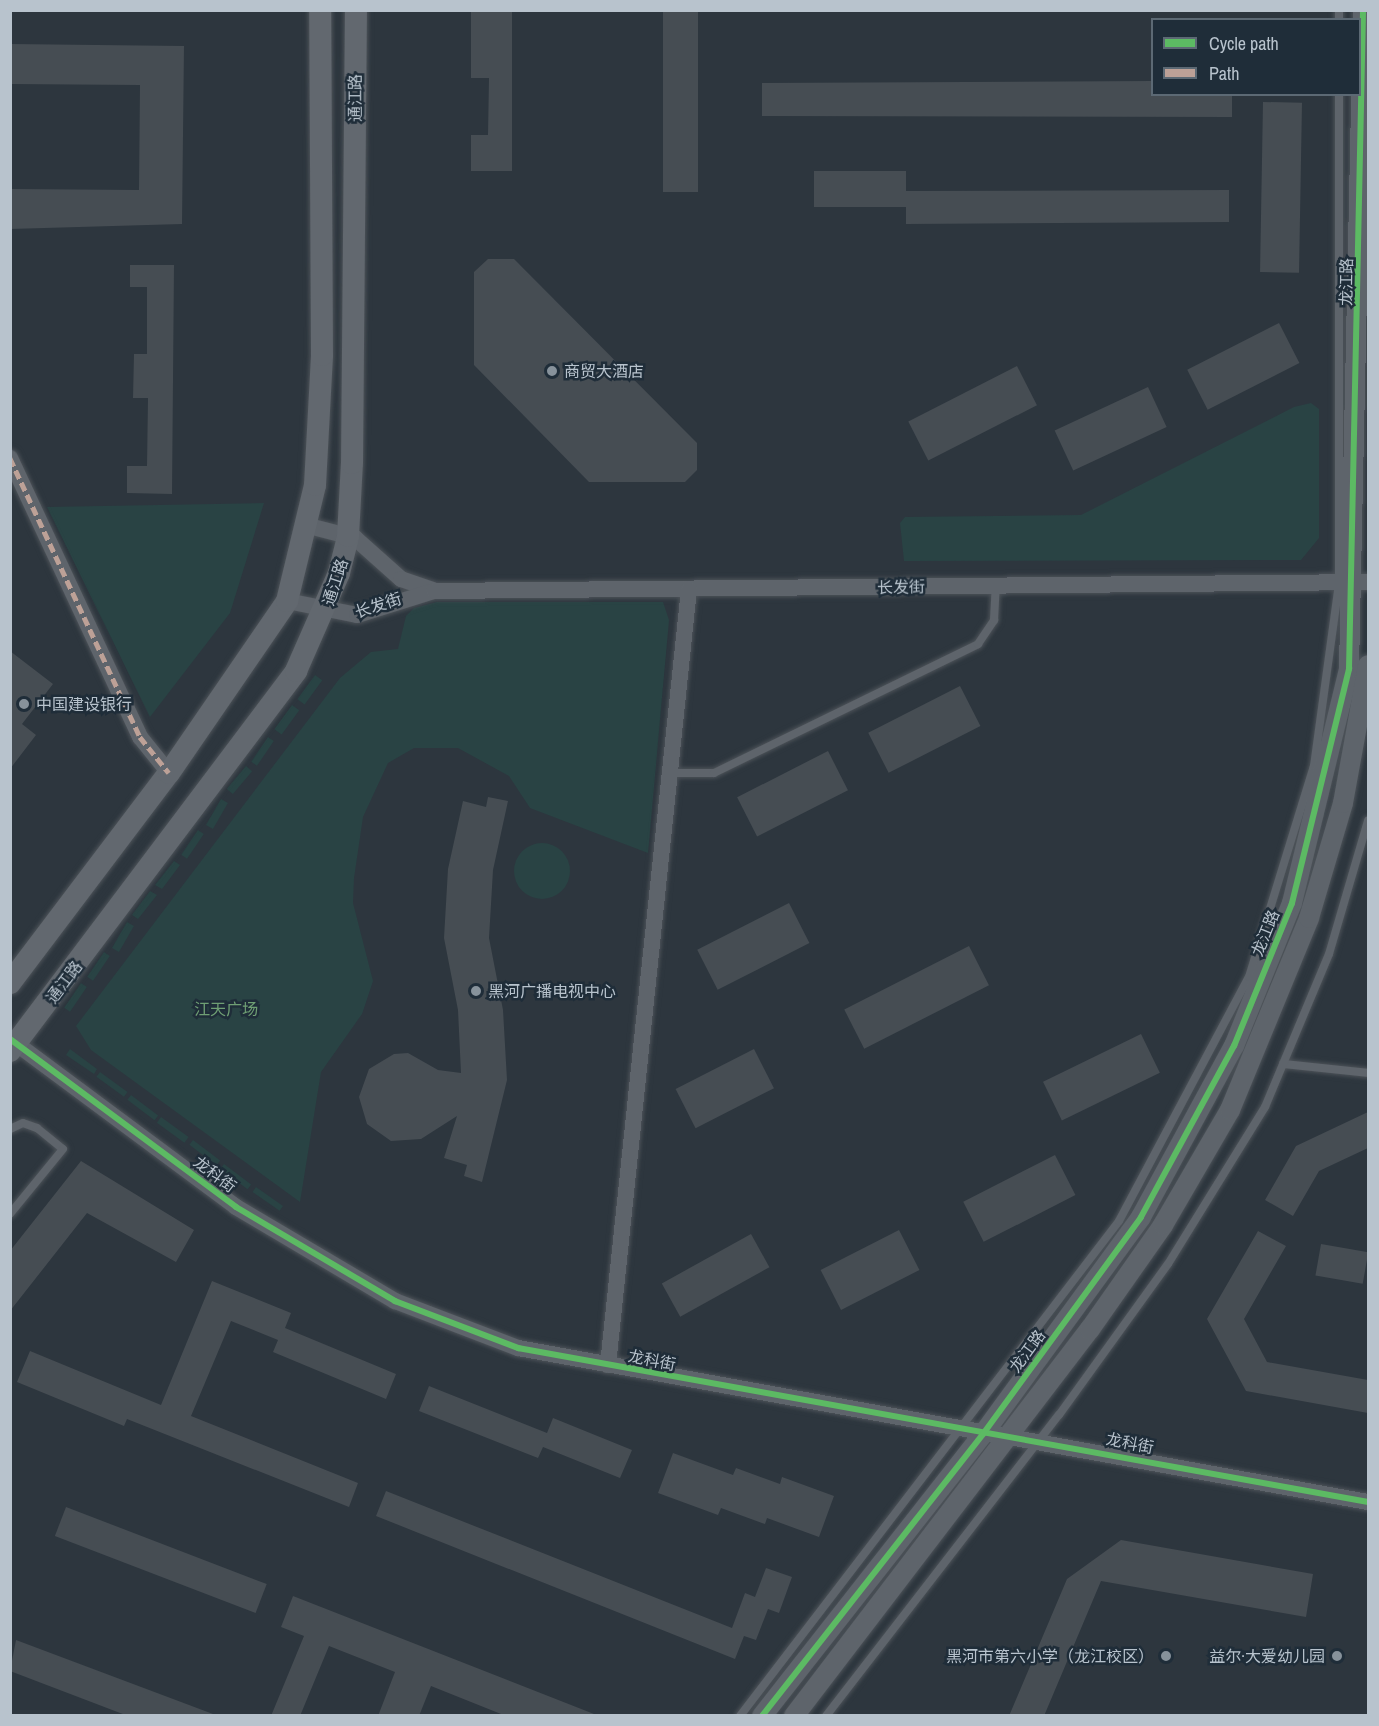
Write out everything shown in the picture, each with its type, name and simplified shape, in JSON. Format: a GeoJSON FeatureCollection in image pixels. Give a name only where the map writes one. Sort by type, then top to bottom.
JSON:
{"type":"FeatureCollection","features":[{"type":"Feature","properties":{"kind":"main road"},"geometry":{"type":"LineString","coordinates":[[10,983],[169,773],[287,601],[309,526],[322,355],[320,10]]}},
{"type":"Feature","properties":{"kind":"main road","name":"通江路"},"geometry":{"type":"LineString","coordinates":[[13,1045],[296,670],[326,610],[348,536],[356,10]]}},
{"type":"Feature","properties":{"kind":"street","name":"龙江路"},"geometry":{"type":"LineString","coordinates":[[762,1716],[983,1434],[1141,1217],[1234,1046],[1292,903],[1349,669],[1354,582],[1363,10]]}},
{"type":"Feature","properties":{"kind":"street"},"geometry":{"type":"LineString","coordinates":[[10,458],[140,737],[169,773]]}},
{"type":"Feature","properties":{"kind":"street","name":"长发街"},"geometry":{"type":"LineString","coordinates":[[309,526],[348,536],[401,579],[434,591]]}},
{"type":"Feature","properties":{"kind":"street","name":"长发街"},"geometry":{"type":"LineString","coordinates":[[287,601],[357,615],[434,591],[1354,582]]}},
{"type":"Feature","properties":{"kind":"street"},"geometry":{"type":"LineString","coordinates":[[608,1365],[689,589]]}},
{"type":"Feature","properties":{"kind":"street"},"geometry":{"type":"LineString","coordinates":[[794,1716],[1007,1437],[1163,1225],[1230,1110],[1312,908],[1343,803],[1368,665]]}},
{"type":"Feature","properties":{"kind":"street","name":"龙科街"},"geometry":{"type":"LineString","coordinates":[[13,1045],[236,1207],[395,1301],[518,1348],[956,1431],[1039,1440],[1368,1502]]}},
{"type":"Feature","properties":{"kind":"lane"},"geometry":{"type":"LineString","coordinates":[[740,1716],[1119,1221],[1249,977],[1314,766],[1354,582],[1339,96]]}},
{"type":"Feature","properties":{"kind":"lane"},"geometry":{"type":"LineString","coordinates":[[670,773],[714,773],[978,644],[994,620],[996,586]]}},
{"type":"Feature","properties":{"kind":"lane"},"geometry":{"type":"LineString","coordinates":[[826,1716],[1039,1440],[1168,1264],[1264,1107],[1329,954],[1368,821]]}},
{"type":"Feature","properties":{"kind":"lane"},"geometry":{"type":"LineString","coordinates":[[1283,1064],[1368,1073]]}},
{"type":"Feature","properties":{"kind":"lane"},"geometry":{"type":"LineString","coordinates":[[10,1129],[22,1123],[37,1128],[63,1149],[10,1215]]}},
{"type":"Feature","properties":{"kind":"green space"},"geometry":{"type":"Polygon","coordinates":[[[1311,403],[1319,409],[1319,538],[1301,560],[904,561],[900,523],[905,517],[1081,515],[1294,407],[1311,403]]]}},
{"type":"Feature","properties":{"kind":"green space"},"geometry":{"type":"Polygon","coordinates":[[[264,503],[230,613],[150,717],[47,507],[264,503]]]}},
{"type":"Feature","properties":{"kind":"green space","name":"江天广场"},"geometry":{"type":"Polygon","coordinates":[[[437,602],[663,602],[669,620],[648,853],[530,808],[509,776],[458,748],[414,748],[388,763],[363,817],[354,878],[353,903],[373,981],[362,1014],[321,1072],[300,1202],[91,1050],[76,1026],[340,678],[371,652],[398,649],[406,616],[414,608],[437,602]]]}},
{"type":"Feature","properties":{"kind":"green space"},"geometry":{"type":"Polygon","coordinates":[[[315,675],[322,680],[305,705],[297,699],[315,675]]]}},
{"type":"Feature","properties":{"kind":"green space"},"geometry":{"type":"Polygon","coordinates":[[[292,705],[299,710],[282,735],[274,729],[292,705]]]}},
{"type":"Feature","properties":{"kind":"green space"},"geometry":{"type":"Polygon","coordinates":[[[268,737],[274,741],[257,766],[251,762],[268,737]]]}},
{"type":"Feature","properties":{"kind":"green space"},"geometry":{"type":"Polygon","coordinates":[[[246,766],[252,771],[233,794],[227,789],[246,766]]]}},
{"type":"Feature","properties":{"kind":"green space"},"geometry":{"type":"Polygon","coordinates":[[[221,799],[228,803],[213,829],[206,825],[221,799]]]}},
{"type":"Feature","properties":{"kind":"green space"},"geometry":{"type":"Polygon","coordinates":[[[198,830],[204,834],[187,859],[181,855],[198,830]]]}},
{"type":"Feature","properties":{"kind":"green space"},"geometry":{"type":"Polygon","coordinates":[[[542,843],[553,845],[562,851],[568,860],[570,871],[568,882],[562,891],[553,897],[542,899],[531,897],[522,891],[516,882],[514,871],[516,860],[522,851],[531,845],[542,843]]]}},
{"type":"Feature","properties":{"kind":"green space"},"geometry":{"type":"Polygon","coordinates":[[[174,861],[180,865],[162,889],[155,885],[174,861]]]}},
{"type":"Feature","properties":{"kind":"green space"},"geometry":{"type":"Polygon","coordinates":[[[150,891],[157,895],[138,919],[132,915],[150,891]]]}},
{"type":"Feature","properties":{"kind":"green space"},"geometry":{"type":"Polygon","coordinates":[[[127,922],[134,926],[119,952],[112,948],[127,922]]]}},
{"type":"Feature","properties":{"kind":"green space"},"geometry":{"type":"Polygon","coordinates":[[[104,952],[110,956],[93,981],[87,977],[104,952]]]}},
{"type":"Feature","properties":{"kind":"green space"},"geometry":{"type":"Polygon","coordinates":[[[81,983],[87,987],[70,1012],[64,1008],[81,983]]]}},
{"type":"Feature","properties":{"kind":"green space"},"geometry":{"type":"Polygon","coordinates":[[[70,1049],[97,1069],[94,1074],[66,1055],[70,1049]]]}},
{"type":"Feature","properties":{"kind":"green space"},"geometry":{"type":"Polygon","coordinates":[[[100,1072],[128,1092],[124,1097],[96,1077],[100,1072]]]}},
{"type":"Feature","properties":{"kind":"green space"},"geometry":{"type":"Polygon","coordinates":[[[131,1095],[158,1115],[155,1120],[127,1100],[131,1095]]]}},
{"type":"Feature","properties":{"kind":"green space"},"geometry":{"type":"Polygon","coordinates":[[[161,1117],[189,1137],[184,1143],[157,1123],[161,1117]]]}},
{"type":"Feature","properties":{"kind":"green space"},"geometry":{"type":"Polygon","coordinates":[[[193,1140],[220,1160],[217,1165],[189,1145],[193,1140]]]}},
{"type":"Feature","properties":{"kind":"green space"},"geometry":{"type":"Polygon","coordinates":[[[224,1164],[251,1184],[248,1189],[220,1169],[224,1164]]]}},
{"type":"Feature","properties":{"kind":"green space"},"geometry":{"type":"Polygon","coordinates":[[[256,1187],[283,1206],[280,1211],[253,1192],[256,1187]]]}},
{"type":"Feature","properties":{"kind":"building"},"geometry":{"type":"Polygon","coordinates":[[[471,10],[512,10],[512,171],[471,171],[471,135],[488,135],[489,78],[471,78],[471,10]]]}},
{"type":"Feature","properties":{"kind":"building"},"geometry":{"type":"Polygon","coordinates":[[[663,10],[698,10],[698,192],[663,192],[663,10]]]}},
{"type":"Feature","properties":{"kind":"building"},"geometry":{"type":"Polygon","coordinates":[[[10,44],[184,46],[182,224],[10,229],[10,189],[139,190],[140,85],[10,84],[10,44]]]}},
{"type":"Feature","properties":{"kind":"building"},"geometry":{"type":"Polygon","coordinates":[[[1151,81],[1151,96],[1232,96],[1232,117],[762,116],[762,83],[1151,81]]]}},
{"type":"Feature","properties":{"kind":"building"},"geometry":{"type":"Polygon","coordinates":[[[1263,102],[1302,103],[1299,273],[1260,272],[1263,102]]]}},
{"type":"Feature","properties":{"kind":"building"},"geometry":{"type":"Polygon","coordinates":[[[814,171],[906,171],[906,191],[1229,190],[1229,222],[906,224],[906,207],[814,207],[814,171]]]}},
{"type":"Feature","properties":{"kind":"building","name":"商贸大酒店"},"geometry":{"type":"Polygon","coordinates":[[[488,259],[514,259],[697,443],[697,470],[685,482],[589,482],[474,365],[474,272],[488,259]]]}},
{"type":"Feature","properties":{"kind":"building"},"geometry":{"type":"Polygon","coordinates":[[[130,265],[174,265],[172,494],[127,493],[127,466],[147,466],[148,398],[133,398],[134,354],[147,354],[147,287],[130,287],[130,265]]]}},
{"type":"Feature","properties":{"kind":"building"},"geometry":{"type":"Polygon","coordinates":[[[1279,323],[1299,363],[1208,410],[1187,370],[1279,323]]]}},
{"type":"Feature","properties":{"kind":"building"},"geometry":{"type":"Polygon","coordinates":[[[1017,366],[1037,405],[928,461],[908,421],[1017,366]]]}},
{"type":"Feature","properties":{"kind":"building"},"geometry":{"type":"Polygon","coordinates":[[[1148,387],[1167,427],[1073,470],[1055,431],[1148,387]]]}},
{"type":"Feature","properties":{"kind":"building","name":"中国建设银行"},"geometry":{"type":"Polygon","coordinates":[[[10,651],[53,684],[22,724],[36,735],[10,769],[10,651]]]}},
{"type":"Feature","properties":{"kind":"building"},"geometry":{"type":"Polygon","coordinates":[[[960,686],[980,726],[889,773],[868,733],[960,686]]]}},
{"type":"Feature","properties":{"kind":"building"},"geometry":{"type":"Polygon","coordinates":[[[828,751],[848,790],[757,837],[737,797],[828,751]]]}},
{"type":"Feature","properties":{"kind":"building","name":"黑河广播电视中心"},"geometry":{"type":"Polygon","coordinates":[[[488,797],[508,801],[493,870],[489,938],[503,1010],[507,1080],[482,1182],[464,1176],[467,1165],[444,1158],[457,1116],[421,1139],[391,1141],[367,1124],[359,1097],[369,1069],[394,1054],[408,1053],[438,1070],[461,1073],[458,1010],[444,938],[448,869],[463,801],[486,807],[488,797]]]}},
{"type":"Feature","properties":{"kind":"building"},"geometry":{"type":"Polygon","coordinates":[[[789,903],[809,943],[718,990],[697,950],[789,903]]]}},
{"type":"Feature","properties":{"kind":"building"},"geometry":{"type":"Polygon","coordinates":[[[969,946],[989,985],[864,1049],[844,1010],[969,946]]]}},
{"type":"Feature","properties":{"kind":"building"},"geometry":{"type":"Polygon","coordinates":[[[1141,1034],[1160,1073],[1062,1120],[1043,1082],[1141,1034]]]}},
{"type":"Feature","properties":{"kind":"building"},"geometry":{"type":"Polygon","coordinates":[[[754,1049],[774,1088],[696,1128],[676,1089],[754,1049]]]}},
{"type":"Feature","properties":{"kind":"building"},"geometry":{"type":"Polygon","coordinates":[[[1368,1112],[1368,1148],[1319,1171],[1293,1216],[1265,1200],[1296,1146],[1368,1112]]]}},
{"type":"Feature","properties":{"kind":"building"},"geometry":{"type":"Polygon","coordinates":[[[1055,1155],[1075,1195],[984,1242],[963,1202],[1055,1155]]]}},
{"type":"Feature","properties":{"kind":"building"},"geometry":{"type":"Polygon","coordinates":[[[81,1161],[194,1230],[176,1262],[87,1213],[10,1311],[10,1251],[81,1161]]]}},
{"type":"Feature","properties":{"kind":"building"},"geometry":{"type":"Polygon","coordinates":[[[899,1230],[919,1270],[841,1310],[821,1270],[899,1230]]]}},
{"type":"Feature","properties":{"kind":"building"},"geometry":{"type":"Polygon","coordinates":[[[1258,1231],[1286,1246],[1244,1319],[1267,1362],[1368,1380],[1368,1413],[1246,1391],[1207,1319],[1258,1231]]]}},
{"type":"Feature","properties":{"kind":"building"},"geometry":{"type":"Polygon","coordinates":[[[751,1234],[769,1267],[680,1317],[662,1283],[751,1234]]]}},
{"type":"Feature","properties":{"kind":"building"},"geometry":{"type":"Polygon","coordinates":[[[1321,1244],[1368,1252],[1363,1284],[1315,1276],[1321,1244]]]}},
{"type":"Feature","properties":{"kind":"building"},"geometry":{"type":"Polygon","coordinates":[[[212,1281],[291,1313],[285,1328],[396,1374],[386,1399],[273,1352],[278,1340],[231,1321],[191,1416],[358,1483],[349,1507],[127,1419],[124,1426],[17,1382],[30,1351],[161,1405],[212,1281]]]}},
{"type":"Feature","properties":{"kind":"building"},"geometry":{"type":"Polygon","coordinates":[[[429,1386],[547,1433],[553,1418],[632,1450],[620,1478],[543,1447],[538,1458],[419,1411],[429,1386]]]}},
{"type":"Feature","properties":{"kind":"building"},"geometry":{"type":"Polygon","coordinates":[[[673,1453],[733,1475],[736,1468],[780,1484],[782,1477],[834,1496],[819,1537],[767,1518],[765,1524],[721,1508],[718,1515],[658,1493],[673,1453]]]}},
{"type":"Feature","properties":{"kind":"building"},"geometry":{"type":"Polygon","coordinates":[[[386,1491],[732,1628],[745,1593],[755,1597],[766,1568],[792,1577],[779,1613],[768,1609],[756,1640],[744,1636],[735,1659],[376,1516],[386,1491]]]}},
{"type":"Feature","properties":{"kind":"building"},"geometry":{"type":"Polygon","coordinates":[[[66,1507],[267,1584],[256,1613],[55,1536],[66,1507]]]}},
{"type":"Feature","properties":{"kind":"building"},"geometry":{"type":"Polygon","coordinates":[[[1121,1540],[1313,1574],[1306,1617],[1101,1581],[1044,1716],[1009,1716],[1067,1579],[1121,1540]]]}},
{"type":"Feature","properties":{"kind":"building"},"geometry":{"type":"Polygon","coordinates":[[[293,1596],[594,1714],[594,1716],[506,1716],[431,1686],[419,1716],[378,1716],[395,1672],[329,1646],[300,1716],[271,1716],[304,1636],[281,1627],[293,1596]]]}},
{"type":"Feature","properties":{"kind":"building"},"geometry":{"type":"Polygon","coordinates":[[[16,1640],[213,1714],[213,1716],[128,1716],[10,1671],[16,1640]]]}},
{"type":"Feature","properties":{"kind":"marked path"},"geometry":{"type":"LineString","coordinates":[[10,458],[140,737],[169,773]]}},
{"type":"Feature","properties":{"kind":"cycle path"},"geometry":{"type":"LineString","coordinates":[[762,1716],[983,1434],[1141,1217],[1234,1046],[1292,903],[1349,669],[1363,10]]}},
{"type":"Feature","properties":{"kind":"cycle path"},"geometry":{"type":"LineString","coordinates":[[10,1039],[236,1207],[395,1301],[518,1348],[1368,1502]]}},
{"type":"Feature","properties":{"kind":"place","name":"商贸大酒店"},"geometry":{"type":"Point","coordinates":[552,371]}},
{"type":"Feature","properties":{"kind":"place","name":"中国建设银行"},"geometry":{"type":"Point","coordinates":[24,704]}},
{"type":"Feature","properties":{"kind":"place","name":"黑河广播电视中心"},"geometry":{"type":"Point","coordinates":[476,991]}},
{"type":"Feature","properties":{"kind":"place","name":"黑河市第六小学（龙江校区）"},"geometry":{"type":"Point","coordinates":[1166,1656]}},
{"type":"Feature","properties":{"kind":"place","name":"益尔·大爱幼儿园"},"geometry":{"type":"Point","coordinates":[1337,1656]}}]}
